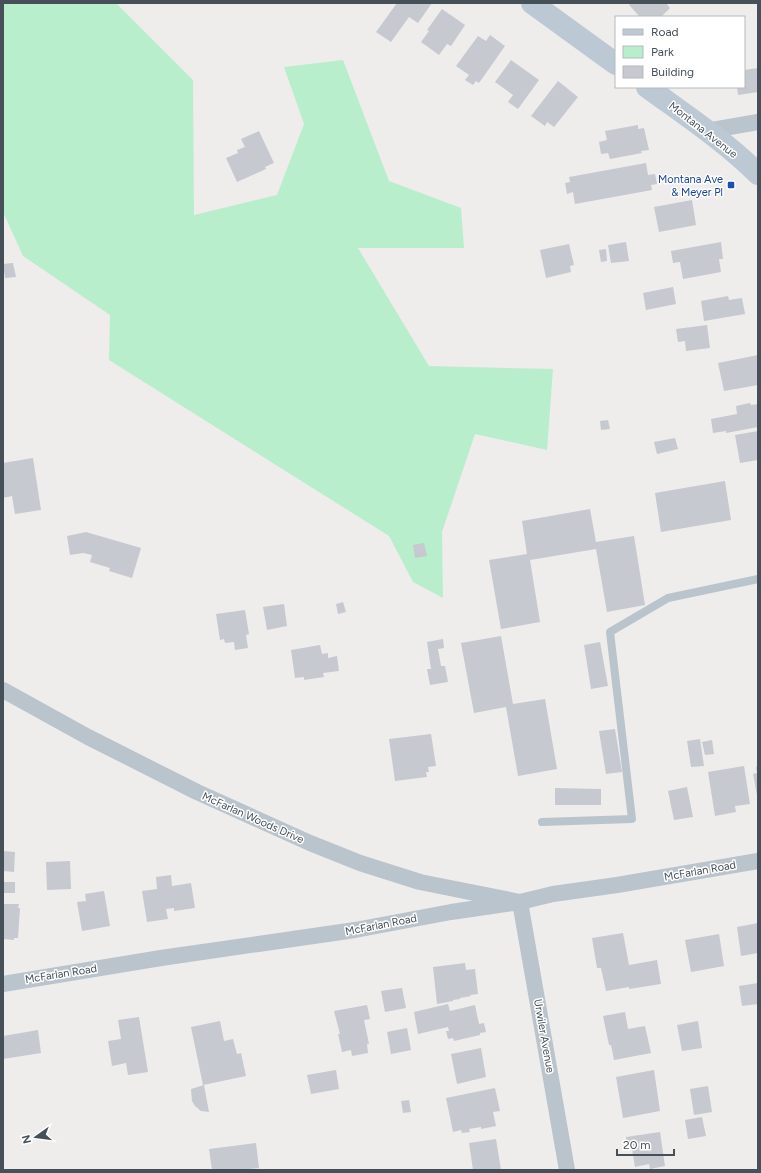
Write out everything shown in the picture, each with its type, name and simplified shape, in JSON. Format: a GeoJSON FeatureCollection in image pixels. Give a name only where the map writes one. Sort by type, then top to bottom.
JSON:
{"type":"FeatureCollection","features":[{"type":"Feature","properties":{"kind":"street"},"geometry":{"type":"LineString","coordinates":[[532,3],[615,63]]}},
{"type":"Feature","properties":{"kind":"street","name":"Montana Avenue"},"geometry":{"type":"LineString","coordinates":[[648,88],[706,131],[749,165],[758,174]]}},
{"type":"Feature","properties":{"kind":"street"},"geometry":{"type":"LineString","coordinates":[[706,131],[758,122]]}},
{"type":"Feature","properties":{"kind":"street","name":"McFarlan Woods Drive"},"geometry":{"type":"LineString","coordinates":[[3,690],[88,737],[197,792],[280,828],[310,843],[360,863],[420,882],[520,902]]}},
{"type":"Feature","properties":{"kind":"street","name":"McFarlan Road"},"geometry":{"type":"LineString","coordinates":[[3,984],[161,958],[355,930],[451,912],[520,902],[553,894],[617,885],[758,861]]}},
{"type":"Feature","properties":{"kind":"street","name":"Urwiler Avenue"},"geometry":{"type":"LineString","coordinates":[[520,902],[567,1170]]}},
{"type":"Feature","properties":{"kind":"lane"},"geometry":{"type":"LineString","coordinates":[[542,822],[632,819],[610,632],[668,598],[758,579]]}},
{"type":"Feature","properties":{"kind":"green space"},"geometry":{"type":"Polygon","coordinates":[[[3,3],[116,3],[193,80],[194,215],[277,195],[304,124],[284,67],[343,60],[389,181],[461,208],[464,248],[358,248],[429,366],[553,369],[547,450],[475,434],[442,532],[443,598],[413,582],[389,536],[109,360],[110,315],[23,256],[3,212],[3,3]]]}},
{"type":"Feature","properties":{"kind":"building"},"geometry":{"type":"Polygon","coordinates":[[[397,3],[432,3],[418,23],[409,17],[391,42],[376,32],[397,3]]]}},
{"type":"Feature","properties":{"kind":"building"},"geometry":{"type":"Polygon","coordinates":[[[631,3],[666,3],[670,8],[662,16],[639,16],[629,5],[631,3]]]}},
{"type":"Feature","properties":{"kind":"building"},"geometry":{"type":"Polygon","coordinates":[[[442,9],[465,25],[451,46],[447,44],[439,55],[421,42],[429,31],[427,30],[442,9]]]}},
{"type":"Feature","properties":{"kind":"building"},"geometry":{"type":"Polygon","coordinates":[[[490,35],[505,46],[479,83],[476,81],[473,85],[465,80],[469,75],[456,66],[478,36],[486,41],[490,35]]]}},
{"type":"Feature","properties":{"kind":"building"},"geometry":{"type":"Polygon","coordinates":[[[511,60],[539,80],[518,109],[508,102],[513,95],[495,82],[511,60]]]}},
{"type":"Feature","properties":{"kind":"building"},"geometry":{"type":"Polygon","coordinates":[[[758,68],[758,92],[738,95],[737,88],[745,88],[745,70],[758,68]]]}},
{"type":"Feature","properties":{"kind":"building"},"geometry":{"type":"Polygon","coordinates":[[[558,81],[578,97],[554,127],[547,122],[545,126],[531,116],[558,81]]]}},
{"type":"Feature","properties":{"kind":"building"},"geometry":{"type":"Polygon","coordinates":[[[638,125],[638,129],[644,128],[649,150],[641,151],[642,153],[610,159],[608,153],[601,154],[599,142],[607,140],[605,131],[638,125]]]}},
{"type":"Feature","properties":{"kind":"building"},"geometry":{"type":"Polygon","coordinates":[[[259,131],[274,163],[265,167],[266,169],[237,182],[226,158],[238,153],[237,150],[245,147],[241,139],[259,131]]]}},
{"type":"Feature","properties":{"kind":"building"},"geometry":{"type":"Polygon","coordinates":[[[646,163],[648,175],[655,174],[657,184],[651,185],[652,190],[575,204],[573,192],[567,194],[565,183],[570,182],[569,177],[646,163]]]}},
{"type":"Feature","properties":{"kind":"building"},"geometry":{"type":"Polygon","coordinates":[[[692,200],[696,225],[659,232],[654,207],[692,200]]]}},
{"type":"Feature","properties":{"kind":"building"},"geometry":{"type":"Polygon","coordinates":[[[626,242],[629,261],[611,263],[608,245],[626,242]]]}},
{"type":"Feature","properties":{"kind":"building"},"geometry":{"type":"Polygon","coordinates":[[[721,242],[723,259],[719,259],[721,272],[683,279],[680,262],[673,263],[671,251],[721,242]]]}},
{"type":"Feature","properties":{"kind":"building"},"geometry":{"type":"Polygon","coordinates":[[[569,244],[574,265],[570,266],[571,272],[546,278],[540,250],[569,244]]]}},
{"type":"Feature","properties":{"kind":"building"},"geometry":{"type":"Polygon","coordinates":[[[606,249],[607,261],[601,262],[599,250],[606,249]]]}},
{"type":"Feature","properties":{"kind":"building"},"geometry":{"type":"Polygon","coordinates":[[[13,263],[16,277],[5,278],[3,264],[13,263]]]}},
{"type":"Feature","properties":{"kind":"building"},"geometry":{"type":"Polygon","coordinates":[[[673,287],[676,304],[646,310],[643,293],[673,287]]]}},
{"type":"Feature","properties":{"kind":"building"},"geometry":{"type":"Polygon","coordinates":[[[728,296],[729,300],[742,298],[745,314],[704,321],[701,301],[728,296]]]}},
{"type":"Feature","properties":{"kind":"building"},"geometry":{"type":"Polygon","coordinates":[[[707,325],[710,348],[686,351],[685,341],[678,342],[676,329],[707,325]]]}},
{"type":"Feature","properties":{"kind":"building"},"geometry":{"type":"Polygon","coordinates":[[[758,355],[758,385],[724,391],[718,363],[758,355]]]}},
{"type":"Feature","properties":{"kind":"building"},"geometry":{"type":"Polygon","coordinates":[[[750,403],[751,405],[758,404],[758,427],[726,433],[726,431],[713,433],[711,419],[737,414],[736,406],[750,403]]]}},
{"type":"Feature","properties":{"kind":"building"},"geometry":{"type":"Polygon","coordinates":[[[608,420],[610,429],[601,430],[600,421],[608,420]]]}},
{"type":"Feature","properties":{"kind":"building"},"geometry":{"type":"Polygon","coordinates":[[[758,431],[758,460],[740,463],[735,435],[758,431]]]}},
{"type":"Feature","properties":{"kind":"building"},"geometry":{"type":"Polygon","coordinates":[[[675,438],[678,449],[657,454],[654,442],[675,438]]]}},
{"type":"Feature","properties":{"kind":"building"},"geometry":{"type":"Polygon","coordinates":[[[33,458],[41,510],[15,514],[12,496],[3,498],[3,463],[33,458]]]}},
{"type":"Feature","properties":{"kind":"building"},"geometry":{"type":"Polygon","coordinates":[[[725,481],[731,520],[661,532],[655,493],[725,481]]]}},
{"type":"Feature","properties":{"kind":"building"},"geometry":{"type":"Polygon","coordinates":[[[590,509],[596,542],[634,536],[645,605],[607,612],[596,549],[530,560],[540,622],[501,629],[489,560],[527,554],[522,521],[590,509]]]}},
{"type":"Feature","properties":{"kind":"building"},"geometry":{"type":"Polygon","coordinates":[[[86,532],[141,548],[132,578],[109,571],[110,568],[90,562],[92,555],[83,553],[70,555],[67,536],[86,532]]]}},
{"type":"Feature","properties":{"kind":"building"},"geometry":{"type":"Polygon","coordinates":[[[424,543],[427,556],[415,558],[413,545],[424,543]]]}},
{"type":"Feature","properties":{"kind":"building"},"geometry":{"type":"Polygon","coordinates":[[[343,602],[346,612],[338,614],[336,604],[343,602]]]}},
{"type":"Feature","properties":{"kind":"building"},"geometry":{"type":"Polygon","coordinates":[[[284,604],[287,626],[267,630],[263,607],[284,604]]]}},
{"type":"Feature","properties":{"kind":"building"},"geometry":{"type":"Polygon","coordinates":[[[245,610],[249,634],[246,635],[248,648],[235,650],[234,642],[225,643],[224,639],[220,640],[216,614],[245,610]]]}},
{"type":"Feature","properties":{"kind":"building"},"geometry":{"type":"Polygon","coordinates":[[[501,636],[513,704],[545,699],[557,769],[518,776],[506,707],[474,713],[461,643],[501,636]]]}},
{"type":"Feature","properties":{"kind":"building"},"geometry":{"type":"Polygon","coordinates":[[[443,639],[444,648],[438,649],[441,666],[445,666],[448,682],[430,685],[427,669],[431,669],[427,642],[443,639]]]}},
{"type":"Feature","properties":{"kind":"building"},"geometry":{"type":"Polygon","coordinates":[[[600,642],[608,686],[591,689],[584,645],[600,642]]]}},
{"type":"Feature","properties":{"kind":"building"},"geometry":{"type":"Polygon","coordinates":[[[320,645],[322,654],[328,653],[328,658],[337,656],[339,671],[323,673],[324,677],[304,680],[304,677],[295,678],[291,650],[320,645]]]}},
{"type":"Feature","properties":{"kind":"building"},"geometry":{"type":"Polygon","coordinates":[[[615,729],[622,772],[606,774],[599,731],[615,729]]]}},
{"type":"Feature","properties":{"kind":"building"},"geometry":{"type":"Polygon","coordinates":[[[431,734],[436,766],[428,767],[429,772],[426,772],[427,777],[395,781],[389,739],[431,734]]]}},
{"type":"Feature","properties":{"kind":"building"},"geometry":{"type":"Polygon","coordinates":[[[700,739],[704,766],[691,767],[687,741],[700,739]]]}},
{"type":"Feature","properties":{"kind":"building"},"geometry":{"type":"Polygon","coordinates":[[[712,740],[714,754],[705,755],[702,742],[712,740]]]}},
{"type":"Feature","properties":{"kind":"building"},"geometry":{"type":"Polygon","coordinates":[[[744,766],[750,804],[735,806],[736,812],[715,816],[708,772],[744,766]]]}},
{"type":"Feature","properties":{"kind":"building"},"geometry":{"type":"Polygon","coordinates":[[[758,766],[757,795],[753,774],[757,773],[756,767],[758,766]]]}},
{"type":"Feature","properties":{"kind":"building"},"geometry":{"type":"Polygon","coordinates":[[[687,787],[693,817],[674,820],[668,791],[687,787]]]}},
{"type":"Feature","properties":{"kind":"building"},"geometry":{"type":"Polygon","coordinates":[[[555,788],[601,789],[601,805],[555,805],[555,788]]]}},
{"type":"Feature","properties":{"kind":"building"},"geometry":{"type":"Polygon","coordinates":[[[3,851],[15,852],[14,872],[3,871],[3,851]]]}},
{"type":"Feature","properties":{"kind":"building"},"geometry":{"type":"Polygon","coordinates":[[[70,861],[71,889],[47,890],[46,862],[70,861]]]}},
{"type":"Feature","properties":{"kind":"building"},"geometry":{"type":"Polygon","coordinates":[[[171,875],[172,886],[191,883],[195,908],[174,911],[174,908],[166,909],[168,919],[147,922],[142,891],[157,889],[156,877],[171,875]]]}},
{"type":"Feature","properties":{"kind":"building"},"geometry":{"type":"Polygon","coordinates":[[[3,882],[15,882],[15,893],[3,893],[3,882]]]}},
{"type":"Feature","properties":{"kind":"building"},"geometry":{"type":"Polygon","coordinates":[[[104,891],[110,926],[82,931],[77,902],[86,901],[85,894],[104,891]]]}},
{"type":"Feature","properties":{"kind":"building"},"geometry":{"type":"Polygon","coordinates":[[[3,904],[19,904],[18,938],[14,938],[14,940],[3,939],[3,904]]]}},
{"type":"Feature","properties":{"kind":"building"},"geometry":{"type":"Polygon","coordinates":[[[758,923],[758,953],[741,956],[737,927],[758,923]]]}},
{"type":"Feature","properties":{"kind":"building"},"geometry":{"type":"Polygon","coordinates":[[[623,933],[629,965],[657,960],[661,984],[606,991],[601,968],[597,968],[592,938],[623,933]]]}},
{"type":"Feature","properties":{"kind":"building"},"geometry":{"type":"Polygon","coordinates":[[[719,934],[724,966],[691,972],[685,940],[719,934]]]}},
{"type":"Feature","properties":{"kind":"building"},"geometry":{"type":"Polygon","coordinates":[[[465,963],[466,970],[475,969],[478,994],[437,1004],[433,967],[465,963]]]}},
{"type":"Feature","properties":{"kind":"building"},"geometry":{"type":"Polygon","coordinates":[[[758,983],[758,1004],[742,1006],[739,986],[758,983]]]}},
{"type":"Feature","properties":{"kind":"building"},"geometry":{"type":"Polygon","coordinates":[[[402,988],[406,1008],[385,1012],[381,991],[402,988]]]}},
{"type":"Feature","properties":{"kind":"building"},"geometry":{"type":"Polygon","coordinates":[[[448,1004],[450,1011],[475,1005],[479,1024],[484,1023],[486,1032],[480,1033],[480,1035],[454,1041],[453,1038],[448,1039],[446,1031],[449,1031],[448,1027],[418,1034],[414,1012],[448,1004]]]}},
{"type":"Feature","properties":{"kind":"building"},"geometry":{"type":"Polygon","coordinates":[[[367,1005],[370,1019],[364,1020],[369,1044],[367,1044],[368,1053],[352,1056],[351,1050],[342,1052],[338,1034],[340,1034],[334,1011],[367,1005]]]}},
{"type":"Feature","properties":{"kind":"building"},"geometry":{"type":"Polygon","coordinates":[[[625,1012],[628,1029],[645,1026],[651,1053],[614,1060],[611,1045],[609,1045],[603,1016],[625,1012]]]}},
{"type":"Feature","properties":{"kind":"building"},"geometry":{"type":"Polygon","coordinates":[[[139,1017],[148,1072],[128,1075],[126,1063],[112,1066],[108,1041],[121,1039],[118,1020],[139,1017]]]}},
{"type":"Feature","properties":{"kind":"building"},"geometry":{"type":"Polygon","coordinates":[[[220,1021],[224,1041],[233,1039],[237,1054],[241,1053],[246,1076],[203,1085],[191,1027],[220,1021]]]}},
{"type":"Feature","properties":{"kind":"building"},"geometry":{"type":"Polygon","coordinates":[[[698,1021],[702,1048],[682,1051],[677,1025],[698,1021]]]}},
{"type":"Feature","properties":{"kind":"building"},"geometry":{"type":"Polygon","coordinates":[[[407,1028],[411,1050],[391,1054],[387,1032],[407,1028]]]}},
{"type":"Feature","properties":{"kind":"building"},"geometry":{"type":"Polygon","coordinates":[[[38,1030],[41,1053],[3,1059],[3,1036],[38,1030]]]}},
{"type":"Feature","properties":{"kind":"building"},"geometry":{"type":"Polygon","coordinates":[[[481,1048],[486,1077],[457,1084],[451,1054],[481,1048]]]}},
{"type":"Feature","properties":{"kind":"building"},"geometry":{"type":"Polygon","coordinates":[[[336,1070],[339,1089],[311,1094],[307,1075],[336,1070]]]}},
{"type":"Feature","properties":{"kind":"building"},"geometry":{"type":"Polygon","coordinates":[[[654,1070],[660,1111],[623,1118],[616,1077],[654,1070]]]}},
{"type":"Feature","properties":{"kind":"building"},"geometry":{"type":"Polygon","coordinates":[[[204,1085],[209,1112],[201,1111],[192,1101],[191,1089],[204,1085]]]}},
{"type":"Feature","properties":{"kind":"building"},"geometry":{"type":"Polygon","coordinates":[[[708,1086],[712,1112],[694,1115],[690,1089],[708,1086]]]}},
{"type":"Feature","properties":{"kind":"building"},"geometry":{"type":"Polygon","coordinates":[[[495,1088],[500,1111],[493,1112],[496,1126],[481,1129],[481,1127],[469,1129],[470,1132],[462,1133],[461,1130],[453,1132],[446,1098],[495,1088]]]}},
{"type":"Feature","properties":{"kind":"building"},"geometry":{"type":"Polygon","coordinates":[[[409,1100],[411,1112],[403,1113],[401,1101],[409,1100]]]}},
{"type":"Feature","properties":{"kind":"building"},"geometry":{"type":"Polygon","coordinates":[[[702,1117],[706,1136],[688,1139],[685,1120],[702,1117]]]}},
{"type":"Feature","properties":{"kind":"building"},"geometry":{"type":"Polygon","coordinates":[[[660,1132],[665,1166],[650,1169],[649,1164],[635,1167],[632,1149],[627,1150],[626,1137],[660,1132]]]}},
{"type":"Feature","properties":{"kind":"building"},"geometry":{"type":"Polygon","coordinates":[[[496,1139],[501,1170],[473,1170],[469,1143],[496,1139]]]}},
{"type":"Feature","properties":{"kind":"building"},"geometry":{"type":"Polygon","coordinates":[[[256,1143],[259,1168],[242,1170],[212,1170],[209,1149],[256,1143]]]}},
{"type":"Feature","properties":{"kind":"place","name":"Montana Ave & Meyer Pl"},"geometry":{"type":"Point","coordinates":[731,185]}}]}
